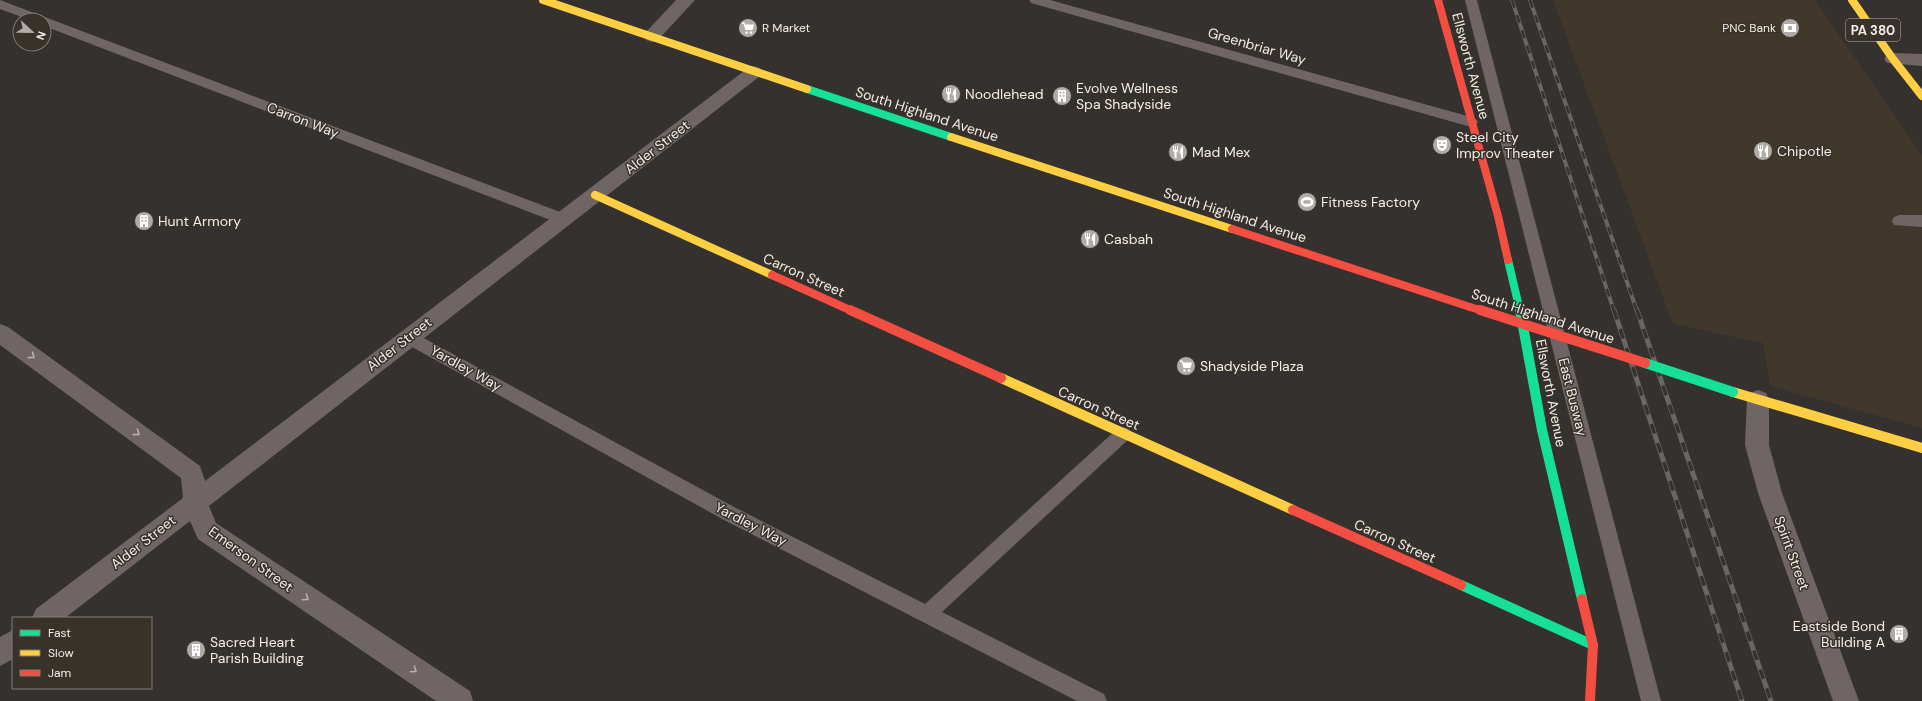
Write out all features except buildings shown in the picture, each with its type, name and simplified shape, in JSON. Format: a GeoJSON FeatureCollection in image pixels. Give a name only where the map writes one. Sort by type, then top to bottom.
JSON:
{"type":"FeatureCollection","features":[{"type":"Feature","properties":{"kind":"street","name":"South Highland Avenue"},"geometry":{"type":"LineString","coordinates":[[543,0],[754,72],[1470,307],[1920,451]]}},
{"type":"Feature","properties":{"kind":"street"},"geometry":{"type":"LineString","coordinates":[[652,36],[686,0]]}},
{"type":"Feature","properties":{"kind":"street","name":"Ellsworth Avenue"},"geometry":{"type":"LineString","coordinates":[[1438,0],[1471,122],[1486,170],[1520,311],[1542,430],[1593,645],[1590,701]]}},
{"type":"Feature","properties":{"kind":"street","name":"PA 380"},"geometry":{"type":"LineString","coordinates":[[1852,0],[1893,59],[1922,96]]}},
{"type":"Feature","properties":{"kind":"street"},"geometry":{"type":"LineString","coordinates":[[1893,59],[1922,60]]}},
{"type":"Feature","properties":{"kind":"street","name":"Alder Street"},"geometry":{"type":"LineString","coordinates":[[47,617],[754,72]]}},
{"type":"Feature","properties":{"kind":"street","name":"Carron Street"},"geometry":{"type":"LineString","coordinates":[[595,195],[1593,645]]}},
{"type":"Feature","properties":{"kind":"street","name":"Emerson Street"},"geometry":{"type":"LineString","coordinates":[[0,333],[192,473],[195,502],[207,531],[460,701]]}},
{"type":"Feature","properties":{"kind":"street","name":"Spirit Street"},"geometry":{"type":"LineString","coordinates":[[1758,400],[1757,445],[1770,493],[1846,701]]}},
{"type":"Feature","properties":{"kind":"street"},"geometry":{"type":"LineString","coordinates":[[0,654],[12,644]]}},
{"type":"Feature","properties":{"kind":"lane","name":"Greenbriar Way"},"geometry":{"type":"LineString","coordinates":[[1035,0],[1471,122]]}},
{"type":"Feature","properties":{"kind":"lane","name":"East Busway"},"geometry":{"type":"LineString","coordinates":[[1471,0],[1651,701]]}},
{"type":"Feature","properties":{"kind":"lane","name":"Carron Way"},"geometry":{"type":"LineString","coordinates":[[0,4],[22,12]]}},
{"type":"Feature","properties":{"kind":"lane","name":"Carron Way"},"geometry":{"type":"LineString","coordinates":[[52,23],[563,219]]}},
{"type":"Feature","properties":{"kind":"lane"},"geometry":{"type":"LineString","coordinates":[[1899,221],[1922,222]]}},
{"type":"Feature","properties":{"kind":"lane","name":"Yardley Way"},"geometry":{"type":"LineString","coordinates":[[409,337],[730,514],[1098,701]]}},
{"type":"Feature","properties":{"kind":"lane"},"geometry":{"type":"LineString","coordinates":[[927,614],[1123,434]]}},
{"type":"Feature","properties":{"kind":"shaded area"},"geometry":{"type":"Polygon","coordinates":[[[1553,0],[1815,0],[1922,155],[1922,428],[1770,386],[1763,343],[1673,324],[1553,0]]]}},
{"type":"Feature","properties":{"kind":"railway"},"geometry":{"type":"LineString","coordinates":[[1512,0],[1614,311]]}},
{"type":"Feature","properties":{"kind":"railway"},"geometry":{"type":"LineString","coordinates":[[1530,0],[1637,311]]}},
{"type":"Feature","properties":{"kind":"railway"},"geometry":{"type":"LineString","coordinates":[[1614,310],[1742,701]]}},
{"type":"Feature","properties":{"kind":"railway"},"geometry":{"type":"LineString","coordinates":[[1637,310],[1771,701]]}},
{"type":"Feature","properties":{"kind":"traffic: fast"},"geometry":{"type":"LineString","coordinates":[[807,89],[951,137]]}},
{"type":"Feature","properties":{"kind":"traffic: fast"},"geometry":{"type":"LineString","coordinates":[[1508,260],[1524,326],[1542,430],[1582,599]]}},
{"type":"Feature","properties":{"kind":"traffic: fast"},"geometry":{"type":"LineString","coordinates":[[1645,363],[1733,392]]}},
{"type":"Feature","properties":{"kind":"traffic: fast"},"geometry":{"type":"LineString","coordinates":[[1461,585],[1593,645]]}},
{"type":"Feature","properties":{"kind":"traffic: slow"},"geometry":{"type":"LineString","coordinates":[[543,0],[807,89]]}},
{"type":"Feature","properties":{"kind":"traffic: slow"},"geometry":{"type":"LineString","coordinates":[[1852,0],[1893,59],[1922,96]]}},
{"type":"Feature","properties":{"kind":"traffic: slow"},"geometry":{"type":"LineString","coordinates":[[951,137],[1232,229]]}},
{"type":"Feature","properties":{"kind":"traffic: slow"},"geometry":{"type":"LineString","coordinates":[[595,195],[772,275]]}},
{"type":"Feature","properties":{"kind":"traffic: slow"},"geometry":{"type":"LineString","coordinates":[[1001,378],[1293,510]]}},
{"type":"Feature","properties":{"kind":"traffic: slow"},"geometry":{"type":"LineString","coordinates":[[1733,392],[1922,448]]}},
{"type":"Feature","properties":{"kind":"traffic: jam"},"geometry":{"type":"LineString","coordinates":[[1438,0],[1498,216],[1508,260]]}},
{"type":"Feature","properties":{"kind":"traffic: jam"},"geometry":{"type":"LineString","coordinates":[[1232,229],[1470,307]]}},
{"type":"Feature","properties":{"kind":"traffic: jam"},"geometry":{"type":"LineString","coordinates":[[772,275],[1001,378]]}},
{"type":"Feature","properties":{"kind":"traffic: jam"},"geometry":{"type":"LineString","coordinates":[[1470,307],[1645,363]]}},
{"type":"Feature","properties":{"kind":"traffic: jam"},"geometry":{"type":"LineString","coordinates":[[1293,510],[1461,585]]}},
{"type":"Feature","properties":{"kind":"traffic: jam"},"geometry":{"type":"LineString","coordinates":[[1582,599],[1593,645],[1590,701]]}},
{"type":"Feature","properties":{"kind":"place","name":"R Market"},"geometry":{"type":"Point","coordinates":[748,28]}},
{"type":"Feature","properties":{"kind":"place","name":"PNC Bank"},"geometry":{"type":"Point","coordinates":[1790,28]}},
{"type":"Feature","properties":{"kind":"place","name":"Noodlehead"},"geometry":{"type":"Point","coordinates":[951,94]}},
{"type":"Feature","properties":{"kind":"place","name":"Evolve Wellness Spa Shadyside"},"geometry":{"type":"Point","coordinates":[1062,96]}},
{"type":"Feature","properties":{"kind":"place","name":"Steel City Improv Theater"},"geometry":{"type":"Point","coordinates":[1442,145]}},
{"type":"Feature","properties":{"kind":"place","name":"Chipotle"},"geometry":{"type":"Point","coordinates":[1763,151]}},
{"type":"Feature","properties":{"kind":"place","name":"Mad Mex"},"geometry":{"type":"Point","coordinates":[1178,152]}},
{"type":"Feature","properties":{"kind":"place","name":"Fitness Factory"},"geometry":{"type":"Point","coordinates":[1307,202]}},
{"type":"Feature","properties":{"kind":"place","name":"Hunt Armory"},"geometry":{"type":"Point","coordinates":[144,221]}},
{"type":"Feature","properties":{"kind":"place","name":"Casbah"},"geometry":{"type":"Point","coordinates":[1090,239]}},
{"type":"Feature","properties":{"kind":"place","name":"Shadyside Plaza"},"geometry":{"type":"Point","coordinates":[1186,366]}},
{"type":"Feature","properties":{"kind":"place","name":"Eastside Bond Building A"},"geometry":{"type":"Point","coordinates":[1899,634]}},
{"type":"Feature","properties":{"kind":"place","name":"Sacred Heart Parish Building"},"geometry":{"type":"Point","coordinates":[196,650]}}]}
